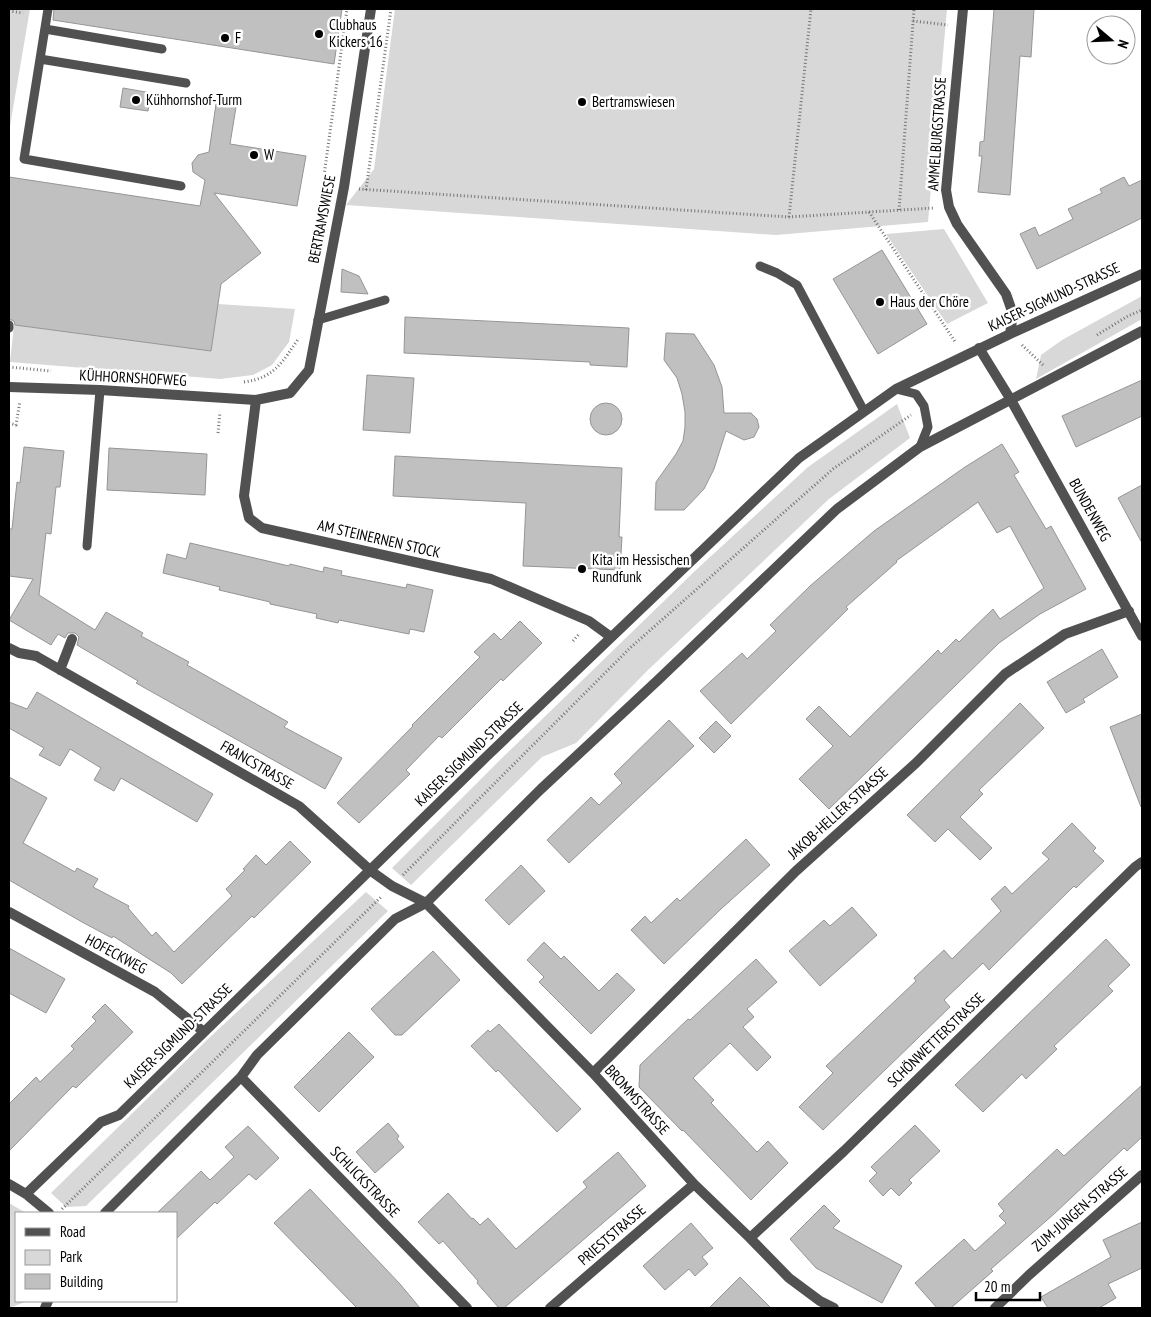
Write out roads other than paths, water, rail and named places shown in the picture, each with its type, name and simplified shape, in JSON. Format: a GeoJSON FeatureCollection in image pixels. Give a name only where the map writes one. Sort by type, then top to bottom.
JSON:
{"type":"FeatureCollection","features":[{"type":"Feature","properties":{"kind":"street","name":"BERTRAMSWIESE"},"geometry":{"type":"LineString","coordinates":[[256,400],[290,393],[309,370],[344,187],[371,9]]}},
{"type":"Feature","properties":{"kind":"street","name":"AMMELBURGSTRASSE"},"geometry":{"type":"LineString","coordinates":[[963,9],[946,190],[949,207],[957,224],[1006,294],[1013,314],[1010,334]]}},
{"type":"Feature","properties":{"kind":"street","name":"KAISER-SIGMUND-STRASSE"},"geometry":{"type":"LineString","coordinates":[[26,1194],[101,1122],[119,1114],[799,458],[896,389],[979,348],[1142,274]]}},
{"type":"Feature","properties":{"kind":"street"},"geometry":{"type":"LineString","coordinates":[[106,1212],[241,1077],[258,1055],[395,919],[426,903],[541,789],[658,681],[837,509],[920,447],[1142,332]]}},
{"type":"Feature","properties":{"kind":"street","name":"KAISER-SIGMUND-STRASSE"},"geometry":{"type":"LineString","coordinates":[[979,348],[1011,400]]}},
{"type":"Feature","properties":{"kind":"street","name":"KÜHHORNSHOFWEG"},"geometry":{"type":"LineString","coordinates":[[9,387],[100,390],[256,400]]}},
{"type":"Feature","properties":{"kind":"street","name":"AM STEINERNEN STOCK"},"geometry":{"type":"LineString","coordinates":[[256,400],[244,496],[249,518],[262,528],[491,579],[589,621],[612,637]]}},
{"type":"Feature","properties":{"kind":"street","name":"BUNDENWEG"},"geometry":{"type":"LineString","coordinates":[[1011,400],[1142,636]]}},
{"type":"Feature","properties":{"kind":"street","name":"JAKOB-HELLER-STRASSE"},"geometry":{"type":"LineString","coordinates":[[593,1073],[796,871],[916,763],[1005,674],[1065,634],[1129,611]]}},
{"type":"Feature","properties":{"kind":"street"},"geometry":{"type":"LineString","coordinates":[[60,670],[72,639]]}},
{"type":"Feature","properties":{"kind":"street","name":"FRANCSTRASSE"},"geometry":{"type":"LineString","coordinates":[[9,648],[19,653],[36,656],[299,806],[370,871],[392,886],[426,903]]}},
{"type":"Feature","properties":{"kind":"street","name":"SCHÖNWETTERSTRASSE"},"geometry":{"type":"LineString","coordinates":[[750,1238],[844,1150],[1142,862]]}},
{"type":"Feature","properties":{"kind":"street","name":"BROMMSTRASSE"},"geometry":{"type":"LineString","coordinates":[[426,903],[593,1073],[694,1184],[789,1278],[820,1301],[834,1308]]}},
{"type":"Feature","properties":{"kind":"street","name":"HOFECKWEG"},"geometry":{"type":"LineString","coordinates":[[9,912],[155,992],[204,1032]]}},
{"type":"Feature","properties":{"kind":"street","name":"SCHLICKSTRASSE"},"geometry":{"type":"LineString","coordinates":[[241,1077],[467,1308]]}},
{"type":"Feature","properties":{"kind":"street","name":"ZUM-JUNGEN-STRASSE"},"geometry":{"type":"LineString","coordinates":[[995,1308],[1029,1275],[1142,1175]]}},
{"type":"Feature","properties":{"kind":"street"},"geometry":{"type":"LineString","coordinates":[[9,1184],[26,1194],[48,1212]]}},
{"type":"Feature","properties":{"kind":"street","name":"PRIESTSTRASSE"},"geometry":{"type":"LineString","coordinates":[[550,1308],[694,1184]]}},
{"type":"Feature","properties":{"kind":"lane"},"geometry":{"type":"LineString","coordinates":[[48,9],[24,159],[181,186]]}},
{"type":"Feature","properties":{"kind":"lane"},"geometry":{"type":"LineString","coordinates":[[45,29],[162,49]]}},
{"type":"Feature","properties":{"kind":"lane"},"geometry":{"type":"LineString","coordinates":[[40,59],[186,83]]}},
{"type":"Feature","properties":{"kind":"lane"},"geometry":{"type":"LineString","coordinates":[[760,266],[777,273],[797,285],[864,411]]}},
{"type":"Feature","properties":{"kind":"lane"},"geometry":{"type":"LineString","coordinates":[[318,320],[385,300]]}},
{"type":"Feature","properties":{"kind":"lane"},"geometry":{"type":"LineString","coordinates":[[896,389],[916,394],[924,406],[928,427],[920,447]]}},
{"type":"Feature","properties":{"kind":"lane"},"geometry":{"type":"LineString","coordinates":[[87,546],[100,390]]}},
{"type":"Feature","properties":{"kind":"place","name":"Clubhaus Kickers 16"},"geometry":{"type":"Point","coordinates":[319,34]}},
{"type":"Feature","properties":{"kind":"place","name":"F"},"geometry":{"type":"Point","coordinates":[225,38]}},
{"type":"Feature","properties":{"kind":"place","name":"Kühhornshof-Turm"},"geometry":{"type":"Point","coordinates":[136,100]}},
{"type":"Feature","properties":{"kind":"place","name":"Bertramswiesen"},"geometry":{"type":"Point","coordinates":[582,102]}},
{"type":"Feature","properties":{"kind":"place","name":"W"},"geometry":{"type":"Point","coordinates":[254,155]}},
{"type":"Feature","properties":{"kind":"place","name":"Haus der Chöre"},"geometry":{"type":"Point","coordinates":[880,302]}},
{"type":"Feature","properties":{"kind":"place","name":"Kita im Hessischen Rundfunk"},"geometry":{"type":"Point","coordinates":[582,569]}}]}
